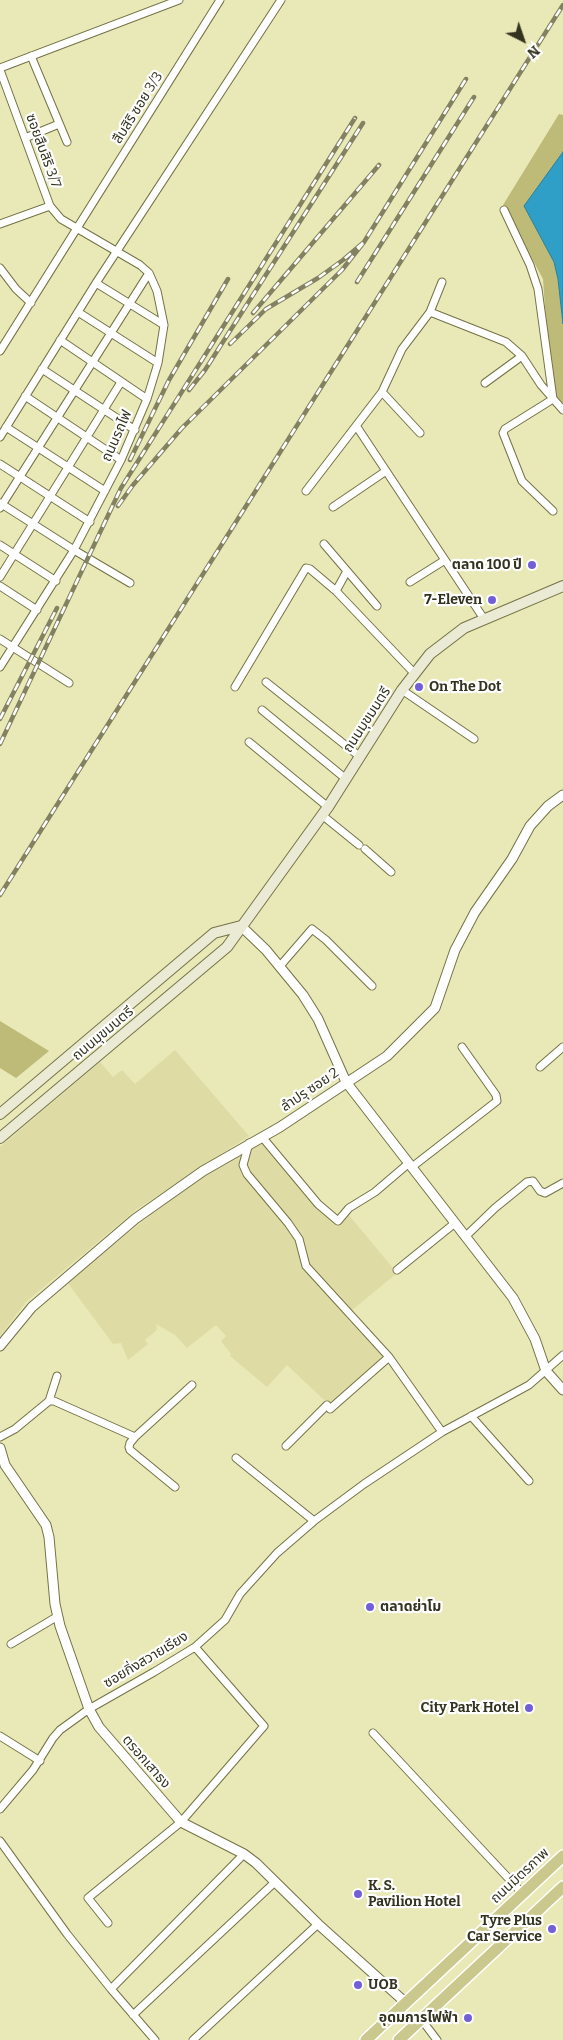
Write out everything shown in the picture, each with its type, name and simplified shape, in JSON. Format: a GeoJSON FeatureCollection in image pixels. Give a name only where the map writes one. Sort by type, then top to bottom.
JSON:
{"type":"FeatureCollection","features":[{"type":"Feature","properties":{"kind":"highway","name":"ถนนมิตรภาพ"},"geometry":{"type":"LineString","coordinates":[[366,2040],[563,1856]]}},
{"type":"Feature","properties":{"kind":"highway"},"geometry":{"type":"LineString","coordinates":[[399,2040],[563,1887]]}},
{"type":"Feature","properties":{"kind":"highway"},"geometry":{"type":"LineString","coordinates":[[406,2003],[421,2019]]}},
{"type":"Feature","properties":{"kind":"main road","name":"ถนนมุขมนตรี"},"geometry":{"type":"LineString","coordinates":[[0,1138],[227,947],[325,811],[402,690],[430,654],[464,628],[563,586]]}},
{"type":"Feature","properties":{"kind":"main road","name":"ถนนมุขมนตรี"},"geometry":{"type":"LineString","coordinates":[[0,1114],[214,933],[241,926]]}},
{"type":"Feature","properties":{"kind":"street"},"geometry":{"type":"LineString","coordinates":[[0,69],[179,0]]}},
{"type":"Feature","properties":{"kind":"street","name":"สืบสิริ ซอย 3/3"},"geometry":{"type":"LineString","coordinates":[[0,351],[220,0]]}},
{"type":"Feature","properties":{"kind":"street"},"geometry":{"type":"LineString","coordinates":[[0,437],[96,283],[281,0]]}},
{"type":"Feature","properties":{"kind":"street"},"geometry":{"type":"LineString","coordinates":[[31,56],[66,142]]}},
{"type":"Feature","properties":{"kind":"street","name":"ซอยสืบสิริ 3/7"},"geometry":{"type":"LineString","coordinates":[[0,69],[50,206],[61,219],[78,229]]}},
{"type":"Feature","properties":{"kind":"street"},"geometry":{"type":"LineString","coordinates":[[25,138],[59,124]]}},
{"type":"Feature","properties":{"kind":"street"},"geometry":{"type":"LineString","coordinates":[[0,224],[50,206]]}},
{"type":"Feature","properties":{"kind":"street"},"geometry":{"type":"LineString","coordinates":[[504,210],[530,265],[538,289],[553,399]]}},
{"type":"Feature","properties":{"kind":"street"},"geometry":{"type":"LineString","coordinates":[[78,229],[140,264],[149,273],[1,505],[130,583]]}},
{"type":"Feature","properties":{"kind":"street"},"geometry":{"type":"LineString","coordinates":[[1,271],[31,303]]}},
{"type":"Feature","properties":{"kind":"street","name":"ถนนรถไฟ"},"geometry":{"type":"LineString","coordinates":[[0,666],[56,581],[90,522],[135,430],[147,399],[158,363],[164,325],[157,290],[149,273]]}},
{"type":"Feature","properties":{"kind":"street"},"geometry":{"type":"LineString","coordinates":[[306,491],[382,392],[402,349],[430,312],[442,282]]}},
{"type":"Feature","properties":{"kind":"street"},"geometry":{"type":"LineString","coordinates":[[96,283],[164,325]]}},
{"type":"Feature","properties":{"kind":"street"},"geometry":{"type":"LineString","coordinates":[[78,312],[158,363]]}},
{"type":"Feature","properties":{"kind":"street"},"geometry":{"type":"LineString","coordinates":[[430,312],[506,342],[522,356],[563,410]]}},
{"type":"Feature","properties":{"kind":"street"},"geometry":{"type":"LineString","coordinates":[[60,340],[147,399]]}},
{"type":"Feature","properties":{"kind":"street"},"geometry":{"type":"LineString","coordinates":[[484,383],[522,356]]}},
{"type":"Feature","properties":{"kind":"street"},"geometry":{"type":"LineString","coordinates":[[42,369],[135,430]]}},
{"type":"Feature","properties":{"kind":"street"},"geometry":{"type":"LineString","coordinates":[[0,577],[121,382]]}},
{"type":"Feature","properties":{"kind":"street"},"geometry":{"type":"LineString","coordinates":[[382,392],[420,434]]}},
{"type":"Feature","properties":{"kind":"street"},"geometry":{"type":"LineString","coordinates":[[25,396],[121,460]]}},
{"type":"Feature","properties":{"kind":"street"},"geometry":{"type":"LineString","coordinates":[[553,399],[503,433],[522,481],[553,511]]}},
{"type":"Feature","properties":{"kind":"street"},"geometry":{"type":"LineString","coordinates":[[6,427],[105,491]]}},
{"type":"Feature","properties":{"kind":"street"},"geometry":{"type":"LineString","coordinates":[[357,427],[484,619]]}},
{"type":"Feature","properties":{"kind":"street"},"geometry":{"type":"LineString","coordinates":[[0,464],[90,522]]}},
{"type":"Feature","properties":{"kind":"street"},"geometry":{"type":"LineString","coordinates":[[333,507],[386,471]]}},
{"type":"Feature","properties":{"kind":"street"},"geometry":{"type":"LineString","coordinates":[[0,544],[56,581]]}},
{"type":"Feature","properties":{"kind":"street"},"geometry":{"type":"LineString","coordinates":[[324,544],[377,606]]}},
{"type":"Feature","properties":{"kind":"street"},"geometry":{"type":"LineString","coordinates":[[410,582],[446,560]]}},
{"type":"Feature","properties":{"kind":"street"},"geometry":{"type":"LineString","coordinates":[[235,687],[306,568],[336,591],[414,673]]}},
{"type":"Feature","properties":{"kind":"street"},"geometry":{"type":"LineString","coordinates":[[336,591],[347,571]]}},
{"type":"Feature","properties":{"kind":"street"},"geometry":{"type":"LineString","coordinates":[[0,586],[37,610]]}},
{"type":"Feature","properties":{"kind":"street"},"geometry":{"type":"LineString","coordinates":[[0,639],[69,683]]}},
{"type":"Feature","properties":{"kind":"street"},"geometry":{"type":"LineString","coordinates":[[266,682],[359,756]]}},
{"type":"Feature","properties":{"kind":"street"},"geometry":{"type":"LineString","coordinates":[[402,690],[474,739]]}},
{"type":"Feature","properties":{"kind":"street"},"geometry":{"type":"LineString","coordinates":[[262,710],[346,780]]}},
{"type":"Feature","properties":{"kind":"street"},"geometry":{"type":"LineString","coordinates":[[249,742],[391,872]]}},
{"type":"Feature","properties":{"kind":"street","name":"ลำปรุ ซอย 2"},"geometry":{"type":"LineString","coordinates":[[0,1346],[32,1308],[135,1219],[203,1171],[249,1143],[263,1138],[387,1056],[435,1008],[456,950],[475,912],[512,859],[530,826],[548,806],[563,795]]}},
{"type":"Feature","properties":{"kind":"street"},"geometry":{"type":"LineString","coordinates":[[241,926],[266,950],[303,995],[318,1018],[346,1082],[466,1236],[523,1315],[535,1339],[546,1371],[563,1390]]}},
{"type":"Feature","properties":{"kind":"street"},"geometry":{"type":"LineString","coordinates":[[280,966],[312,929],[326,940],[372,986]]}},
{"type":"Feature","properties":{"kind":"street"},"geometry":{"type":"LineString","coordinates":[[263,1138],[318,1204],[338,1221],[349,1208],[375,1192],[497,1100],[462,1047]]}},
{"type":"Feature","properties":{"kind":"street"},"geometry":{"type":"LineString","coordinates":[[540,1067],[563,1047]]}},
{"type":"Feature","properties":{"kind":"street"},"geometry":{"type":"LineString","coordinates":[[249,1143],[243,1165],[247,1174],[299,1239],[306,1266],[389,1357],[442,1432]]}},
{"type":"Feature","properties":{"kind":"street"},"geometry":{"type":"LineString","coordinates":[[466,1236],[504,1199],[527,1182],[533,1181],[540,1191],[545,1193],[563,1183]]}},
{"type":"Feature","properties":{"kind":"street"},"geometry":{"type":"LineString","coordinates":[[397,1270],[456,1223]]}},
{"type":"Feature","properties":{"kind":"street","name":"ซอยกิ่งสวายเรียง"},"geometry":{"type":"LineString","coordinates":[[1,1806],[40,1760],[53,1738],[89,1709],[195,1647],[225,1620],[240,1594],[277,1553],[314,1521],[426,1442],[529,1385],[563,1355]]}},
{"type":"Feature","properties":{"kind":"street"},"geometry":{"type":"LineString","coordinates":[[286,1446],[389,1357]]}},
{"type":"Feature","properties":{"kind":"street"},"geometry":{"type":"LineString","coordinates":[[0,1437],[15,1429],[49,1401],[57,1376]]}},
{"type":"Feature","properties":{"kind":"street"},"geometry":{"type":"LineString","coordinates":[[175,1487],[128,1447],[136,1437],[192,1385]]}},
{"type":"Feature","properties":{"kind":"street"},"geometry":{"type":"LineString","coordinates":[[49,1401],[136,1437]]}},
{"type":"Feature","properties":{"kind":"street"},"geometry":{"type":"LineString","coordinates":[[471,1416],[529,1481]]}},
{"type":"Feature","properties":{"kind":"street","name":"ตรอกเสาธง"},"geometry":{"type":"LineString","coordinates":[[0,1448],[5,1465],[46,1525],[58,1616],[77,1678],[89,1709],[113,1746],[181,1822],[244,1854],[256,1863],[318,1924],[406,2003]]}},
{"type":"Feature","properties":{"kind":"street"},"geometry":{"type":"LineString","coordinates":[[236,1458],[314,1521]]}},
{"type":"Feature","properties":{"kind":"street"},"geometry":{"type":"LineString","coordinates":[[11,1644],[58,1616]]}},
{"type":"Feature","properties":{"kind":"street"},"geometry":{"type":"LineString","coordinates":[[108,1923],[88,1898],[181,1822],[264,1726],[195,1647]]}},
{"type":"Feature","properties":{"kind":"street"},"geometry":{"type":"LineString","coordinates":[[372,1733],[523,1894]]}},
{"type":"Feature","properties":{"kind":"street"},"geometry":{"type":"LineString","coordinates":[[0,1736],[40,1760]]}},
{"type":"Feature","properties":{"kind":"street"},"geometry":{"type":"LineString","coordinates":[[0,1842],[67,1934],[155,2040]]}},
{"type":"Feature","properties":{"kind":"street"},"geometry":{"type":"LineString","coordinates":[[111,1989],[244,1854]]}},
{"type":"Feature","properties":{"kind":"street"},"geometry":{"type":"LineString","coordinates":[[133,2015],[275,1882]]}},
{"type":"Feature","properties":{"kind":"street"},"geometry":{"type":"LineString","coordinates":[[193,2040],[318,1924]]}},
{"type":"Feature","properties":{"kind":"street"},"geometry":{"type":"LineString","coordinates":[[421,2019],[437,2040]]}},
{"type":"Feature","properties":{"kind":"shaded area"},"geometry":{"type":"Polygon","coordinates":[[[559,114],[563,115],[563,403],[556,398],[547,336],[543,279],[503,205],[559,114]]]}},
{"type":"Feature","properties":{"kind":"shaded area"},"geometry":{"type":"Polygon","coordinates":[[[0,1021],[49,1051],[16,1078],[0,1068],[0,1021]]]}},
{"type":"Feature","properties":{"kind":"shaded area"},"geometry":{"type":"Polygon","coordinates":[[[175,1050],[249,1136],[137,1209],[26,1302],[0,1336],[0,1147],[100,1062],[113,1077],[122,1070],[135,1084],[175,1050]]]}},
{"type":"Feature","properties":{"kind":"shaded area"},"geometry":{"type":"Polygon","coordinates":[[[263,1143],[337,1227],[348,1214],[397,1273],[345,1316],[383,1357],[333,1402],[323,1399],[287,1365],[267,1387],[230,1356],[231,1354],[221,1341],[226,1336],[216,1325],[187,1348],[175,1335],[156,1324],[157,1330],[145,1340],[148,1344],[128,1360],[121,1343],[113,1344],[67,1282],[152,1214],[207,1174],[263,1143]]]}},
{"type":"Feature","properties":{"kind":"water"},"geometry":{"type":"Polygon","coordinates":[[[563,152],[563,324],[558,279],[554,262],[524,206],[563,152]]]}},
{"type":"Feature","properties":{"kind":"railway"},"geometry":{"type":"LineString","coordinates":[[0,895],[563,5]]}},
{"type":"Feature","properties":{"kind":"railway"},"geometry":{"type":"LineString","coordinates":[[230,344],[266,309],[318,278],[364,242],[466,79]]}},
{"type":"Feature","properties":{"kind":"railway"},"geometry":{"type":"LineString","coordinates":[[357,282],[474,97]]}},
{"type":"Feature","properties":{"kind":"railway"},"geometry":{"type":"LineString","coordinates":[[0,744],[121,488],[355,118]]}},
{"type":"Feature","properties":{"kind":"railway"},"geometry":{"type":"LineString","coordinates":[[189,390],[205,370],[363,123]]}},
{"type":"Feature","properties":{"kind":"railway"},"geometry":{"type":"LineString","coordinates":[[253,313],[379,165]]}},
{"type":"Feature","properties":{"kind":"railway"},"geometry":{"type":"LineString","coordinates":[[118,506],[133,485],[182,428],[342,270],[364,242]]}},
{"type":"Feature","properties":{"kind":"railway"},"geometry":{"type":"LineString","coordinates":[[130,460],[169,380],[228,279]]}},
{"type":"Feature","properties":{"kind":"railway"},"geometry":{"type":"LineString","coordinates":[[0,719],[57,608]]}},
{"type":"Feature","properties":{"kind":"place","name":"ตลาด 100 ปี"},"geometry":{"type":"Point","coordinates":[532,565]}},
{"type":"Feature","properties":{"kind":"place","name":"7-Eleven"},"geometry":{"type":"Point","coordinates":[492,600]}},
{"type":"Feature","properties":{"kind":"place","name":"On The Dot"},"geometry":{"type":"Point","coordinates":[419,687]}},
{"type":"Feature","properties":{"kind":"place","name":"ตลาดย่าโม"},"geometry":{"type":"Point","coordinates":[370,1607]}},
{"type":"Feature","properties":{"kind":"place","name":"City Park Hotel"},"geometry":{"type":"Point","coordinates":[529,1708]}},
{"type":"Feature","properties":{"kind":"place","name":"K. S. Pavilion Hotel"},"geometry":{"type":"Point","coordinates":[358,1894]}},
{"type":"Feature","properties":{"kind":"place","name":"Tyre Plus Car Service"},"geometry":{"type":"Point","coordinates":[552,1929]}},
{"type":"Feature","properties":{"kind":"place","name":"UOB"},"geometry":{"type":"Point","coordinates":[358,1985]}},
{"type":"Feature","properties":{"kind":"place","name":"อุดมการไฟฟ้า"},"geometry":{"type":"Point","coordinates":[468,2018]}}]}
